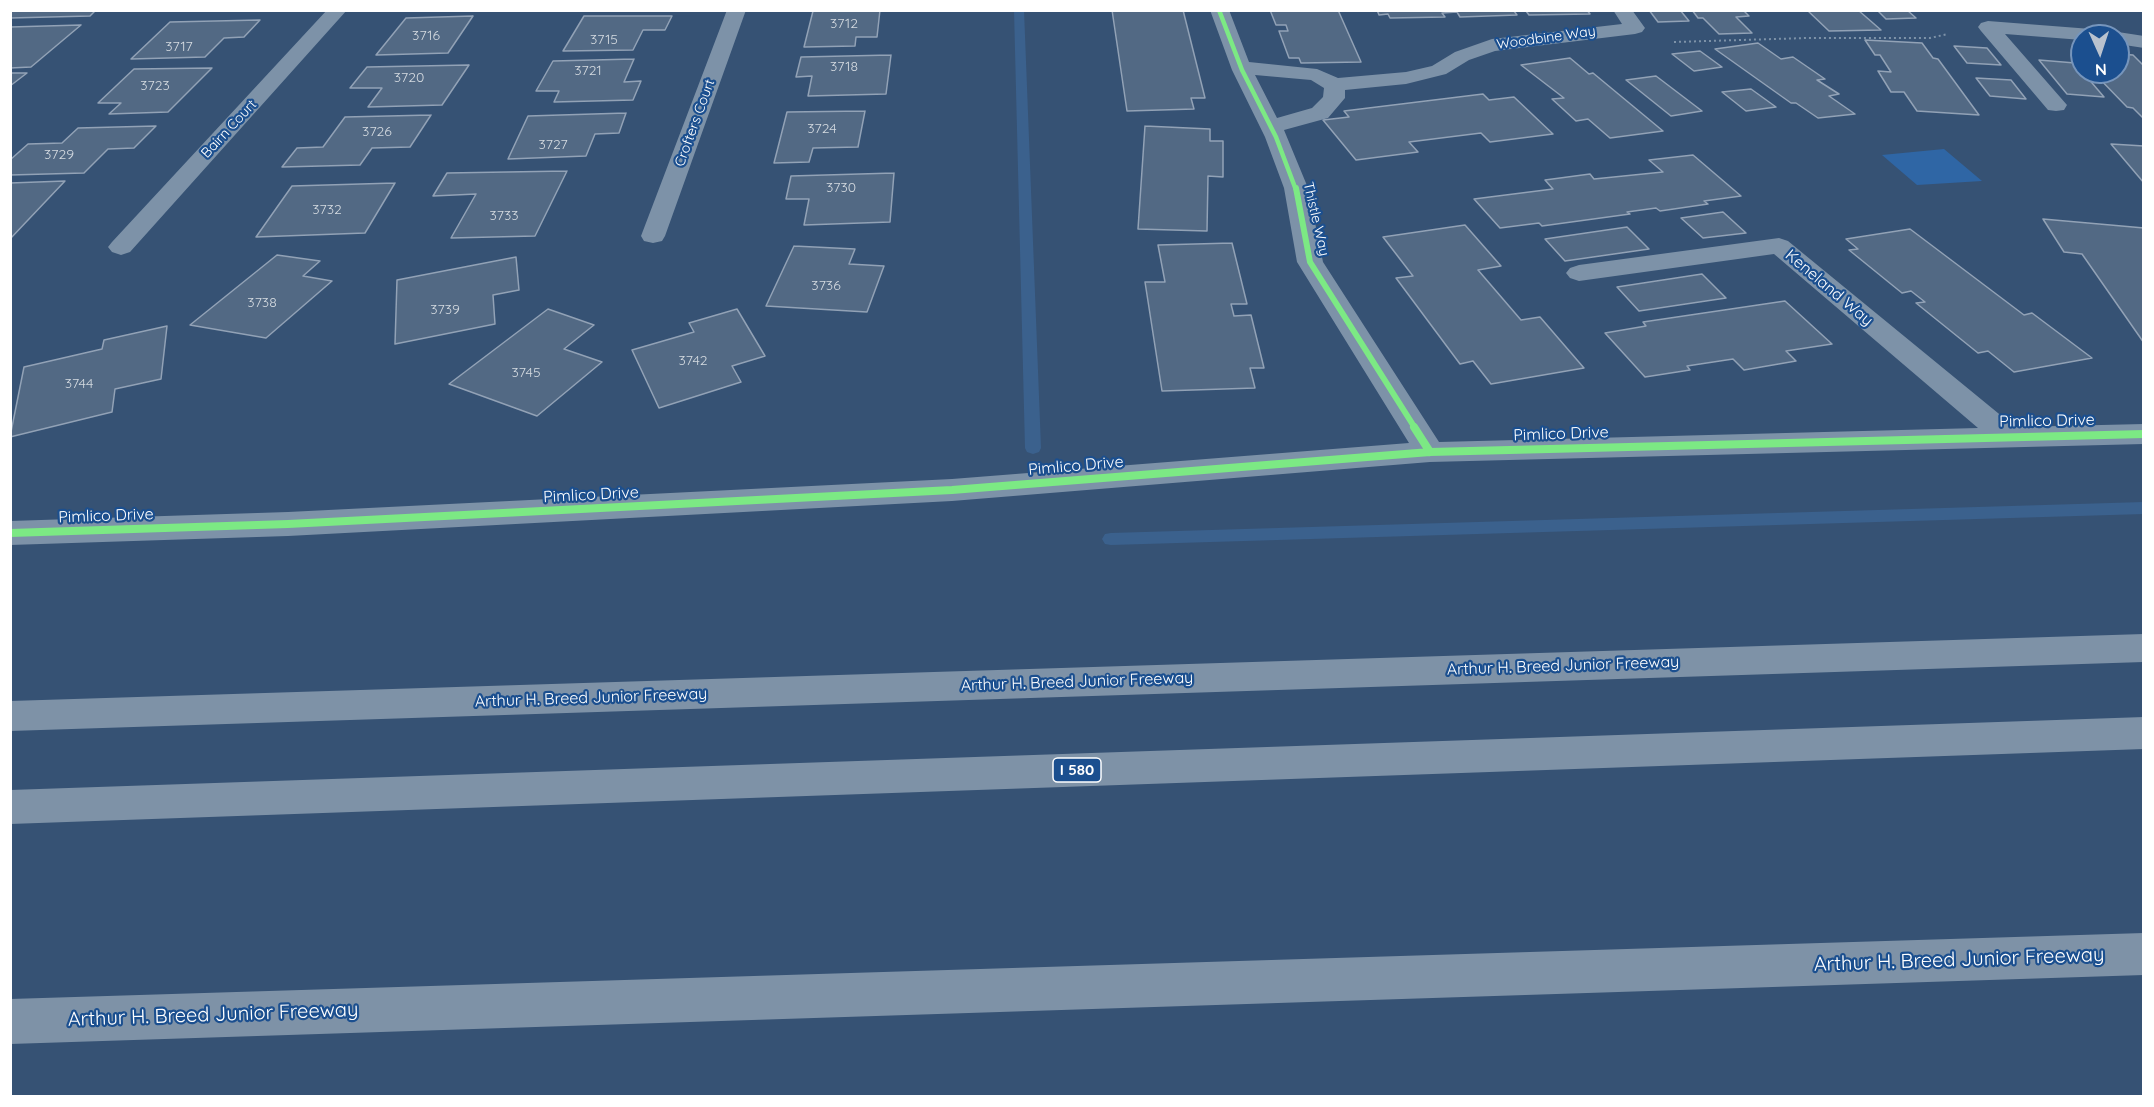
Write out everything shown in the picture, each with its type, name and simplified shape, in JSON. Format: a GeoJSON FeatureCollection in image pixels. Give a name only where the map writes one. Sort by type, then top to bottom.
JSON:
{"type":"FeatureCollection","features":[{"type":"Feature","properties":{"kind":"highway","name":"Arthur H. Breed Junior Freeway"},"geometry":{"type":"LineString","coordinates":[[10,716],[2144,648]]}},
{"type":"Feature","properties":{"kind":"highway","name":"I 580"},"geometry":{"type":"LineString","coordinates":[[10,807],[2144,733]]}},
{"type":"Feature","properties":{"kind":"highway","name":"Arthur H. Breed Junior Freeway"},"geometry":{"type":"LineString","coordinates":[[10,1022],[2144,954]]}},
{"type":"Feature","properties":{"kind":"street","name":"Bairn Court"},"geometry":{"type":"LineString","coordinates":[[121,247],[338,10]]}},
{"type":"Feature","properties":{"kind":"street","name":"Crofters Court"},"geometry":{"type":"LineString","coordinates":[[653,236],[737,10]]}},
{"type":"Feature","properties":{"kind":"street","name":"Thistle Way"},"geometry":{"type":"LineString","coordinates":[[1220,10],[1242,68],[1271,127],[1296,188],[1311,262],[1430,452]]}},
{"type":"Feature","properties":{"kind":"street","name":"Woodbine Way"},"geometry":{"type":"LineString","coordinates":[[1334,85],[1406,78],[1439,70],[1462,56],[1492,45],[1624,20]]}},
{"type":"Feature","properties":{"kind":"street"},"geometry":{"type":"LineString","coordinates":[[1988,27],[2070,33]]}},
{"type":"Feature","properties":{"kind":"street"},"geometry":{"type":"LineString","coordinates":[[1988,27],[2056,105]]}},
{"type":"Feature","properties":{"kind":"street"},"geometry":{"type":"LineString","coordinates":[[1242,68],[1275,69],[1317,75],[1334,85],[1334,98],[1320,113],[1271,127]]}},
{"type":"Feature","properties":{"kind":"street","name":"Keneland Way"},"geometry":{"type":"LineString","coordinates":[[1580,273],[1779,246],[2005,435]]}},
{"type":"Feature","properties":{"kind":"street","name":"Pimlico Drive"},"geometry":{"type":"LineString","coordinates":[[10,532],[288,524],[952,490],[1430,452],[2005,435],[2144,434]]}},
{"type":"Feature","properties":{"kind":"path"},"geometry":{"type":"LineString","coordinates":[[1624,20],[1662,43],[1808,38],[1930,38],[1988,27]]}},
{"type":"Feature","properties":{"kind":"shaded area"},"geometry":{"type":"Polygon","coordinates":[[[1944,149],[1982,181],[1917,185],[1882,155],[1944,149]]]}},
{"type":"Feature","properties":{"kind":"building"},"geometry":{"type":"Polygon","coordinates":[[[10,10],[96,10],[90,16],[10,18],[10,10]]]}},
{"type":"Feature","properties":{"kind":"building"},"geometry":{"type":"Polygon","coordinates":[[[880,10],[877,37],[856,37],[855,46],[804,47],[813,11],[880,10]]]}},
{"type":"Feature","properties":{"kind":"building"},"geometry":{"type":"Polygon","coordinates":[[[1112,10],[1183,10],[1205,98],[1191,98],[1194,109],[1127,111],[1112,10]]]}},
{"type":"Feature","properties":{"kind":"building"},"geometry":{"type":"Polygon","coordinates":[[[1270,10],[1338,10],[1361,62],[1301,63],[1299,58],[1289,58],[1279,31],[1288,31],[1286,25],[1276,25],[1270,10]]]}},
{"type":"Feature","properties":{"kind":"building"},"geometry":{"type":"Polygon","coordinates":[[[1377,10],[1587,10],[1590,14],[1529,15],[1526,11],[1514,11],[1517,15],[1460,17],[1457,12],[1442,13],[1445,17],[1390,18],[1388,14],[1379,15],[1377,10]]]}},
{"type":"Feature","properties":{"kind":"building"},"geometry":{"type":"Polygon","coordinates":[[[1649,10],[1680,10],[1689,21],[1658,22],[1649,10]]]}},
{"type":"Feature","properties":{"kind":"building"},"geometry":{"type":"Polygon","coordinates":[[[1692,10],[1743,10],[1749,16],[1736,17],[1752,33],[1719,34],[1703,18],[1698,18],[1692,10]]]}},
{"type":"Feature","properties":{"kind":"building"},"geometry":{"type":"Polygon","coordinates":[[[1807,10],[1858,10],[1881,30],[1829,31],[1807,10]]]}},
{"type":"Feature","properties":{"kind":"building"},"geometry":{"type":"Polygon","coordinates":[[[1877,10],[1907,10],[1916,18],[1886,19],[1877,10]]]}},
{"type":"Feature","properties":{"kind":"building"},"geometry":{"type":"Polygon","coordinates":[[[473,16],[448,53],[376,55],[406,18],[473,16]]]}},
{"type":"Feature","properties":{"kind":"building"},"geometry":{"type":"Polygon","coordinates":[[[584,16],[672,16],[665,30],[643,30],[633,50],[563,51],[584,16]]]}},
{"type":"Feature","properties":{"kind":"building"},"geometry":{"type":"Polygon","coordinates":[[[260,20],[244,37],[224,38],[205,57],[131,59],[170,22],[260,20]]]}},
{"type":"Feature","properties":{"kind":"building"},"geometry":{"type":"Polygon","coordinates":[[[81,25],[31,67],[10,68],[10,27],[81,25]]]}},
{"type":"Feature","properties":{"kind":"building"},"geometry":{"type":"Polygon","coordinates":[[[1865,40],[1922,43],[1933,58],[1938,59],[1979,115],[1917,111],[1904,92],[1891,92],[1878,71],[1891,72],[1880,55],[1875,55],[1865,40]]]}},
{"type":"Feature","properties":{"kind":"building"},"geometry":{"type":"Polygon","coordinates":[[[1758,43],[1781,59],[1793,57],[1825,79],[1817,80],[1839,94],[1829,96],[1855,114],[1818,118],[1796,103],[1791,103],[1715,49],[1758,43]]]}},
{"type":"Feature","properties":{"kind":"building"},"geometry":{"type":"Polygon","coordinates":[[[1954,46],[1987,48],[2001,65],[1967,63],[1954,46]]]}},
{"type":"Feature","properties":{"kind":"building"},"geometry":{"type":"Polygon","coordinates":[[[1700,51],[1722,67],[1694,71],[1672,54],[1700,51]]]}},
{"type":"Feature","properties":{"kind":"building"},"geometry":{"type":"Polygon","coordinates":[[[891,55],[886,94],[808,96],[812,76],[796,77],[801,57],[891,55]]]}},
{"type":"Feature","properties":{"kind":"building"},"geometry":{"type":"Polygon","coordinates":[[[2130,55],[2133,55],[2144,66],[2144,119],[2133,108],[2127,107],[2105,84],[2130,84],[2130,55]]]}},
{"type":"Feature","properties":{"kind":"building"},"geometry":{"type":"Polygon","coordinates":[[[1570,58],[1589,74],[1593,73],[1663,131],[1610,138],[1588,119],[1576,121],[1552,99],[1564,98],[1521,65],[1570,58]]]}},
{"type":"Feature","properties":{"kind":"building"},"geometry":{"type":"Polygon","coordinates":[[[634,59],[624,82],[641,81],[633,100],[554,102],[559,91],[536,91],[553,61],[634,59]]]}},
{"type":"Feature","properties":{"kind":"building"},"geometry":{"type":"Polygon","coordinates":[[[2039,60],[2070,63],[2070,84],[2093,84],[2104,97],[2067,94],[2039,60]]]}},
{"type":"Feature","properties":{"kind":"building"},"geometry":{"type":"Polygon","coordinates":[[[469,65],[442,105],[368,107],[382,88],[350,88],[367,67],[469,65]]]}},
{"type":"Feature","properties":{"kind":"building"},"geometry":{"type":"Polygon","coordinates":[[[212,68],[168,112],[109,114],[121,103],[98,103],[134,69],[212,68]]]}},
{"type":"Feature","properties":{"kind":"building"},"geometry":{"type":"Polygon","coordinates":[[[10,73],[27,73],[10,86],[10,73]]]}},
{"type":"Feature","properties":{"kind":"building"},"geometry":{"type":"Polygon","coordinates":[[[1656,76],[1702,111],[1671,116],[1626,80],[1656,76]]]}},
{"type":"Feature","properties":{"kind":"building"},"geometry":{"type":"Polygon","coordinates":[[[1976,78],[2011,80],[2026,99],[1990,96],[1976,78]]]}},
{"type":"Feature","properties":{"kind":"building"},"geometry":{"type":"Polygon","coordinates":[[[1751,89],[1776,107],[1746,111],[1722,92],[1751,89]]]}},
{"type":"Feature","properties":{"kind":"building"},"geometry":{"type":"Polygon","coordinates":[[[1483,94],[1489,100],[1514,97],[1553,134],[1490,142],[1481,133],[1409,142],[1418,152],[1356,160],[1323,120],[1349,117],[1344,111],[1483,94]]]}},
{"type":"Feature","properties":{"kind":"building"},"geometry":{"type":"Polygon","coordinates":[[[865,111],[858,147],[813,148],[809,162],[774,163],[787,112],[865,111]]]}},
{"type":"Feature","properties":{"kind":"building"},"geometry":{"type":"Polygon","coordinates":[[[626,113],[619,133],[595,134],[586,156],[508,159],[528,116],[626,113]]]}},
{"type":"Feature","properties":{"kind":"building"},"geometry":{"type":"Polygon","coordinates":[[[431,115],[410,147],[372,148],[360,165],[282,167],[297,148],[323,147],[345,117],[431,115]]]}},
{"type":"Feature","properties":{"kind":"building"},"geometry":{"type":"Polygon","coordinates":[[[156,126],[134,148],[108,149],[84,173],[10,175],[10,160],[28,144],[62,143],[78,128],[156,126]]]}},
{"type":"Feature","properties":{"kind":"building"},"geometry":{"type":"Polygon","coordinates":[[[1145,126],[1210,129],[1210,141],[1223,141],[1223,177],[1208,176],[1207,231],[1138,229],[1145,126]]]}},
{"type":"Feature","properties":{"kind":"building"},"geometry":{"type":"Polygon","coordinates":[[[2111,144],[2144,146],[2144,183],[2111,144]]]}},
{"type":"Feature","properties":{"kind":"building"},"geometry":{"type":"Polygon","coordinates":[[[1693,155],[1741,196],[1704,201],[1708,204],[1660,211],[1656,208],[1627,212],[1630,214],[1542,226],[1539,223],[1500,228],[1474,199],[1553,189],[1545,180],[1590,174],[1594,179],[1663,172],[1649,160],[1693,155]]]}},
{"type":"Feature","properties":{"kind":"building"},"geometry":{"type":"Polygon","coordinates":[[[567,171],[535,236],[451,238],[476,194],[433,196],[447,173],[567,171]]]}},
{"type":"Feature","properties":{"kind":"building"},"geometry":{"type":"Polygon","coordinates":[[[894,173],[890,222],[804,225],[809,199],[786,199],[791,176],[894,173]]]}},
{"type":"Feature","properties":{"kind":"building"},"geometry":{"type":"Polygon","coordinates":[[[65,181],[10,239],[10,183],[65,181]]]}},
{"type":"Feature","properties":{"kind":"building"},"geometry":{"type":"Polygon","coordinates":[[[395,183],[365,233],[256,237],[292,186],[395,183]]]}},
{"type":"Feature","properties":{"kind":"building"},"geometry":{"type":"Polygon","coordinates":[[[1723,212],[1746,233],[1703,238],[1681,218],[1723,212]]]}},
{"type":"Feature","properties":{"kind":"building"},"geometry":{"type":"Polygon","coordinates":[[[2043,219],[2144,228],[2144,343],[2082,254],[2064,252],[2043,219]]]}},
{"type":"Feature","properties":{"kind":"building"},"geometry":{"type":"Polygon","coordinates":[[[1465,225],[1501,266],[1478,270],[1521,320],[1540,317],[1584,368],[1491,384],[1473,361],[1460,364],[1396,278],[1413,276],[1383,237],[1465,225]]]}},
{"type":"Feature","properties":{"kind":"building"},"geometry":{"type":"Polygon","coordinates":[[[1627,227],[1649,249],[1565,261],[1545,239],[1627,227]]]}},
{"type":"Feature","properties":{"kind":"building"},"geometry":{"type":"Polygon","coordinates":[[[1910,229],[2024,315],[2032,313],[2092,358],[2014,372],[1988,351],[1978,353],[1916,303],[1925,302],[1911,291],[1902,293],[1849,250],[1858,249],[1846,239],[1910,229]]]}},
{"type":"Feature","properties":{"kind":"building"},"geometry":{"type":"Polygon","coordinates":[[[1232,243],[1247,304],[1231,304],[1234,316],[1251,315],[1264,368],[1250,368],[1255,388],[1162,391],[1145,282],[1165,282],[1158,245],[1232,243]]]}},
{"type":"Feature","properties":{"kind":"building"},"geometry":{"type":"Polygon","coordinates":[[[794,246],[855,249],[849,264],[884,266],[867,312],[766,306],[794,246]]]}},
{"type":"Feature","properties":{"kind":"building"},"geometry":{"type":"Polygon","coordinates":[[[277,255],[320,261],[303,276],[332,281],[266,338],[190,325],[277,255]]]}},
{"type":"Feature","properties":{"kind":"building"},"geometry":{"type":"Polygon","coordinates":[[[516,257],[519,290],[493,295],[495,324],[395,344],[397,280],[516,257]]]}},
{"type":"Feature","properties":{"kind":"building"},"geometry":{"type":"Polygon","coordinates":[[[1702,274],[1726,298],[1639,311],[1617,287],[1702,274]]]}},
{"type":"Feature","properties":{"kind":"building"},"geometry":{"type":"Polygon","coordinates":[[[1785,301],[1832,344],[1786,351],[1796,361],[1744,370],[1733,359],[1687,366],[1690,370],[1645,377],[1605,333],[1646,326],[1643,322],[1785,301]]]}},
{"type":"Feature","properties":{"kind":"building"},"geometry":{"type":"Polygon","coordinates":[[[548,309],[594,325],[564,349],[602,362],[537,416],[449,384],[548,309]]]}},
{"type":"Feature","properties":{"kind":"building"},"geometry":{"type":"Polygon","coordinates":[[[737,309],[765,356],[732,366],[741,382],[659,408],[632,350],[694,332],[689,323],[737,309]]]}},
{"type":"Feature","properties":{"kind":"building"},"geometry":{"type":"Polygon","coordinates":[[[167,326],[161,379],[115,389],[112,412],[10,437],[24,367],[102,349],[104,340],[167,326]]]}},
{"type":"Feature","properties":{"kind":"waterway"},"geometry":{"type":"LineString","coordinates":[[1019,10],[1033,448]]}},
{"type":"Feature","properties":{"kind":"waterway"},"geometry":{"type":"LineString","coordinates":[[1111,539],[2144,508]]}},
{"type":"Feature","properties":{"kind":"cycle path"},"geometry":{"type":"LineString","coordinates":[[1219,10],[1242,70],[1276,137],[1296,188],[1310,262],[1430,452]]}},
{"type":"Feature","properties":{"kind":"cycle path"},"geometry":{"type":"LineString","coordinates":[[10,533],[288,524],[952,490],[1430,452],[2144,434]]}}]}
